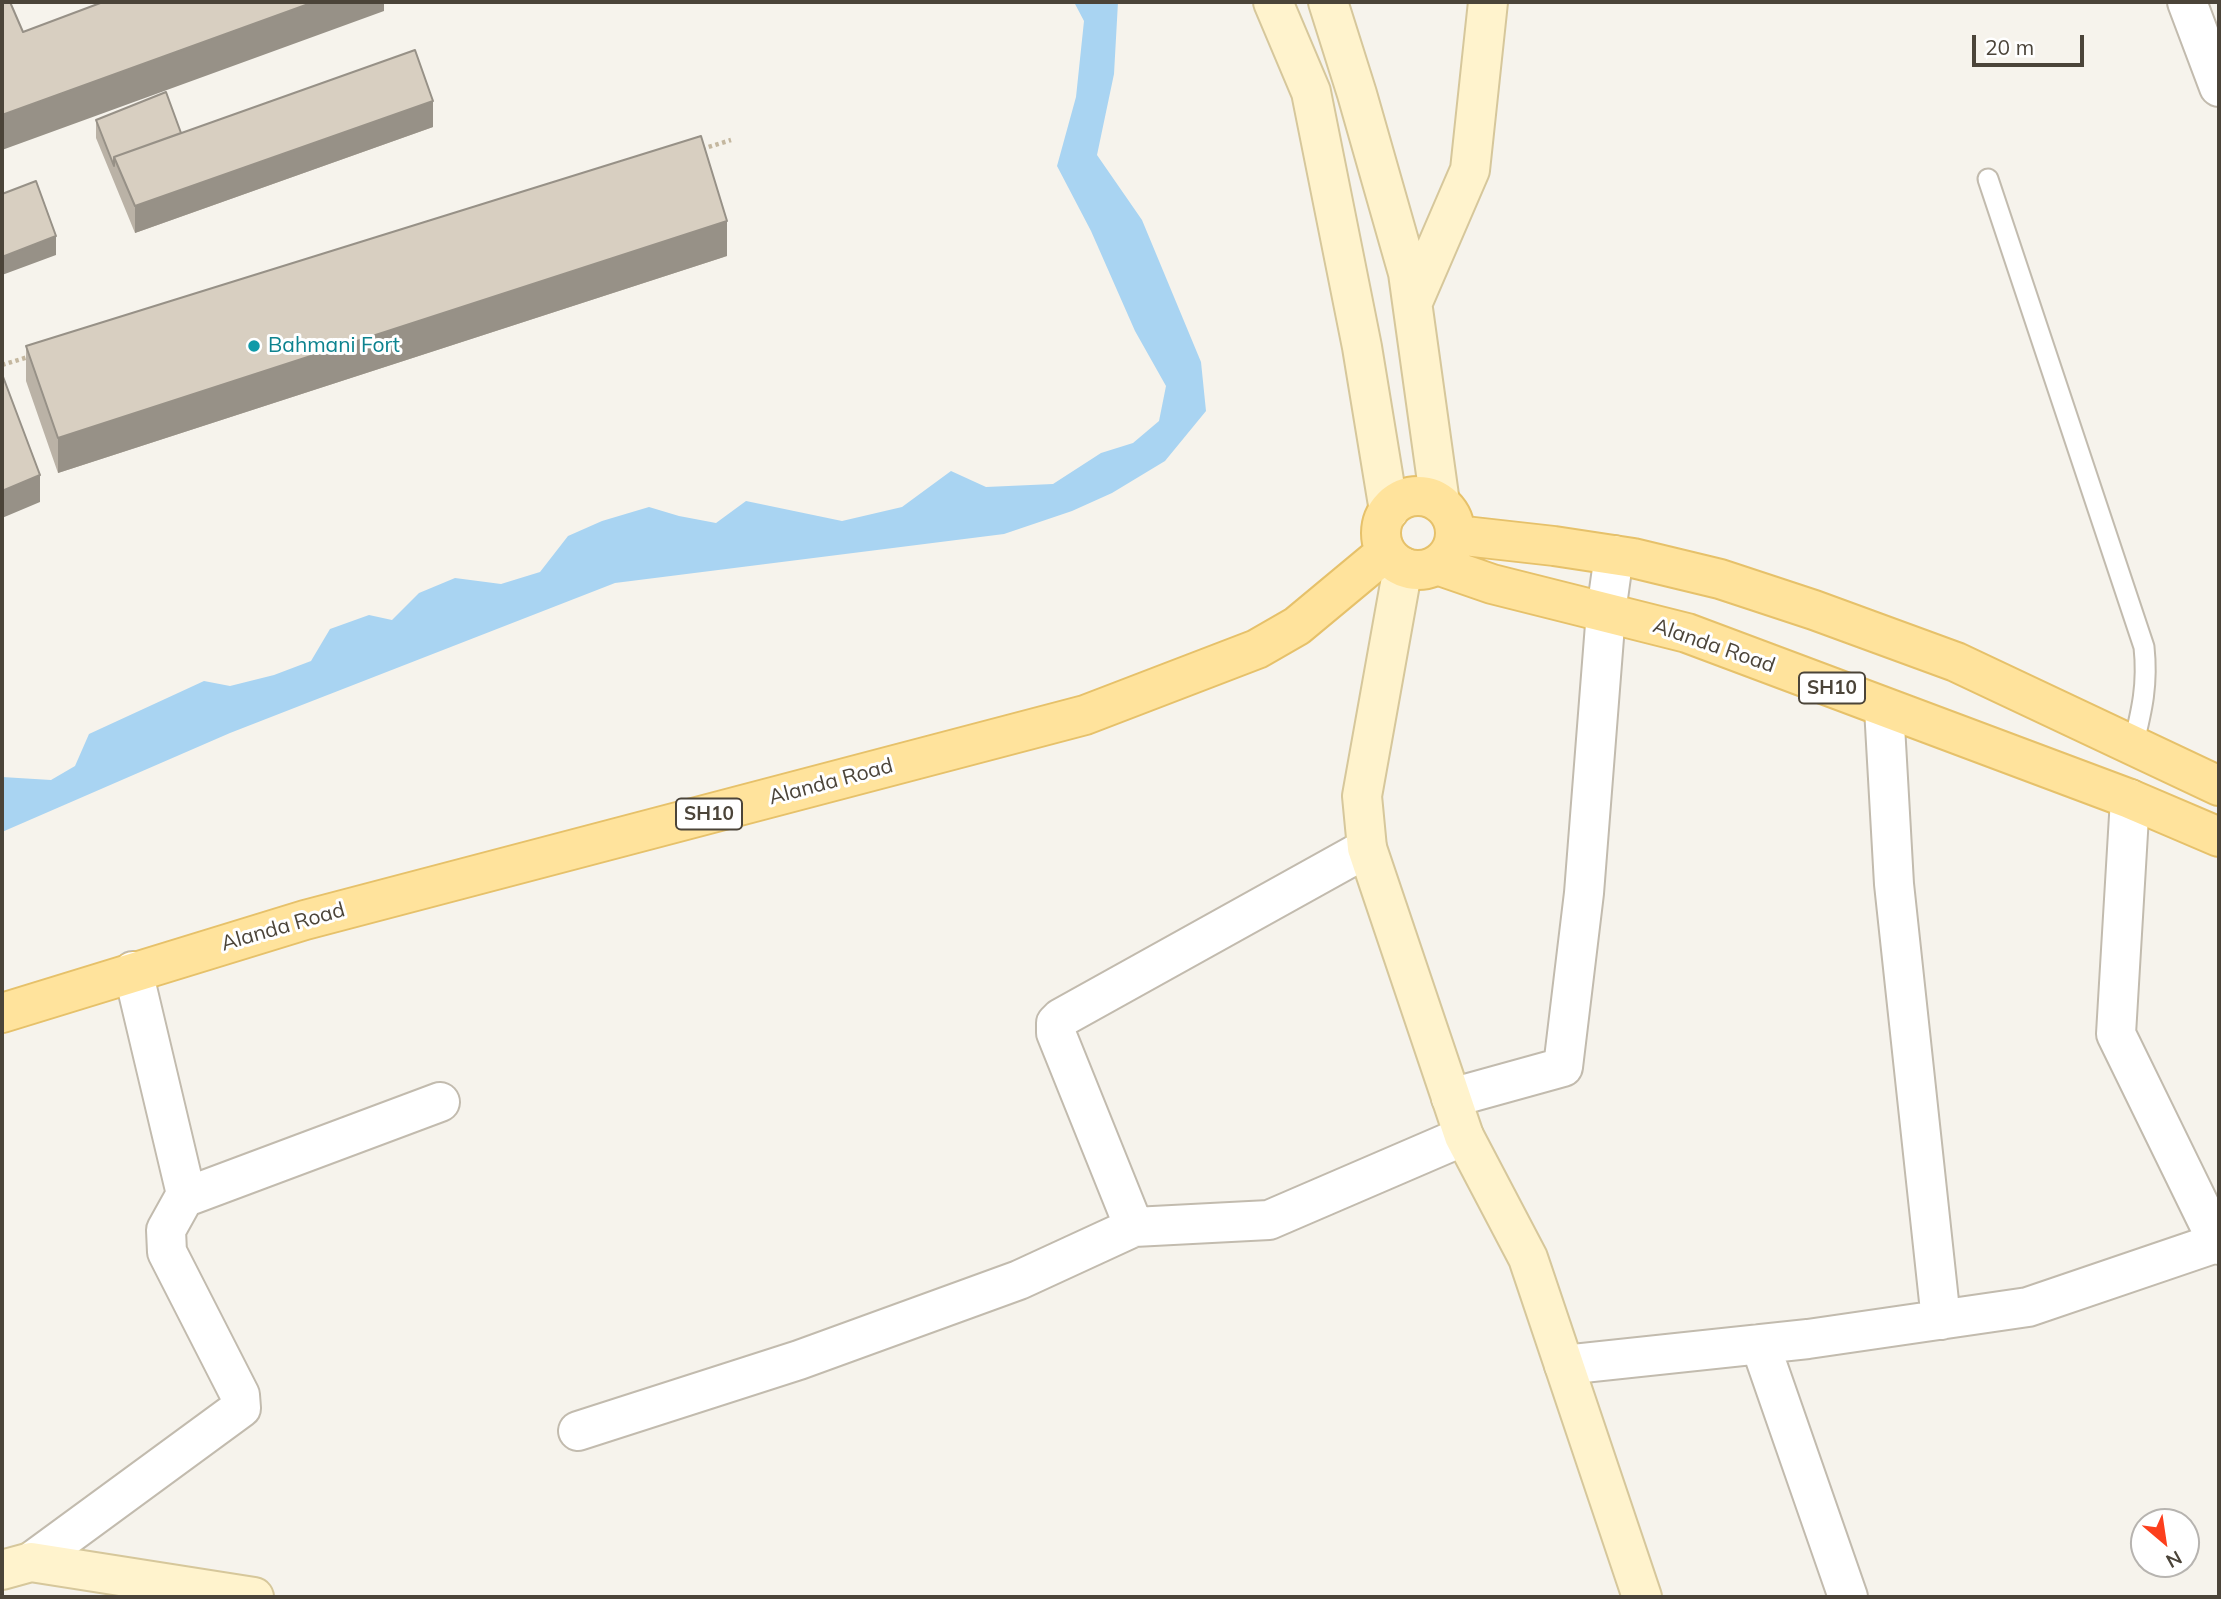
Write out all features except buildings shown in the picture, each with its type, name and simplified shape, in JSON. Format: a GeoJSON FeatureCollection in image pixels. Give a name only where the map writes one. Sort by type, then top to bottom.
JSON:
{"type":"FeatureCollection","features":[{"type":"Feature","properties":{"kind":"main road"},"geometry":{"type":"LineString","coordinates":[[1424,544],[1428,497],[1404,499],[1389,511],[1381,528],[1381,541],[1424,544],[1614,555],[1720,579],[1956,662],[2219,786]]}},
{"type":"Feature","properties":{"kind":"main road","name":"Alanda Road"},"geometry":{"type":"LineString","coordinates":[[2,1013],[304,920],[1085,715],[1257,649],[1424,544],[1492,584],[1688,633],[2130,799],[2219,837]]}},
{"type":"Feature","properties":{"kind":"street"},"geometry":{"type":"LineString","coordinates":[[1273,2],[1311,92],[1362,347],[1389,511]]}},
{"type":"Feature","properties":{"kind":"street"},"geometry":{"type":"LineString","coordinates":[[1328,2],[1405,260],[1413,302],[1424,544],[1362,796],[1367,848],[1464,1136],[1528,1258],[1642,1597]]}},
{"type":"Feature","properties":{"kind":"street"},"geometry":{"type":"LineString","coordinates":[[1413,302],[1470,170],[1488,2]]}},
{"type":"Feature","properties":{"kind":"street"},"geometry":{"type":"LineString","coordinates":[[2187,2],[2219,87]]}},
{"type":"Feature","properties":{"kind":"street"},"geometry":{"type":"LineString","coordinates":[[1451,1098],[1563,1067],[1584,893],[1606,612],[1614,555]]}},
{"type":"Feature","properties":{"kind":"street"},"geometry":{"type":"LineString","coordinates":[[1884,708],[1894,884],[1941,1320]]}},
{"type":"Feature","properties":{"kind":"street"},"geometry":{"type":"LineString","coordinates":[[1564,1365],[1760,1344],[2028,1307],[2219,1243],[2116,1034],[2130,799]]}},
{"type":"Feature","properties":{"kind":"street"},"geometry":{"type":"LineString","coordinates":[[1134,1227],[1056,1033],[1056,1023],[1367,848]]}},
{"type":"Feature","properties":{"kind":"street"},"geometry":{"type":"LineString","coordinates":[[134,971],[186,1197]]}},
{"type":"Feature","properties":{"kind":"street"},"geometry":{"type":"LineString","coordinates":[[16,1566],[241,1408],[240,1395],[167,1252],[166,1230],[186,1197],[440,1102]]}},
{"type":"Feature","properties":{"kind":"street"},"geometry":{"type":"LineString","coordinates":[[579,1431],[799,1360],[1019,1280],[1134,1227],[1269,1220],[1464,1136]]}},
{"type":"Feature","properties":{"kind":"street"},"geometry":{"type":"LineString","coordinates":[[1760,1344],[1848,1597]]}},
{"type":"Feature","properties":{"kind":"street"},"geometry":{"type":"LineString","coordinates":[[16,1566],[254,1597]]}},
{"type":"Feature","properties":{"kind":"lane"},"geometry":{"type":"LineString","coordinates":[[1988,179],[2144,647],[2147,673],[2145,697],[2133,746]]}},
{"type":"Feature","properties":{"kind":"path"},"geometry":{"type":"LineString","coordinates":[[691,152],[731,140]]}},
{"type":"Feature","properties":{"kind":"path"},"geometry":{"type":"LineString","coordinates":[[2,365],[41,353]]}},
{"type":"Feature","properties":{"kind":"water"},"geometry":{"type":"Polygon","coordinates":[[[1074,2],[1118,2],[1114,74],[1097,155],[1142,220],[1201,362],[1206,411],[1165,461],[1112,493],[1072,511],[1004,534],[615,583],[230,733],[2,832],[2,777],[51,780],[75,766],[89,734],[204,681],[230,686],[274,675],[311,661],[330,629],[369,615],[392,620],[419,593],[455,578],[501,584],[540,572],[568,536],[602,521],[649,507],[716,523],[746,501],[842,521],[902,507],[951,471],[986,487],[1053,484],[1101,453],[1133,443],[1159,421],[1166,386],[1135,331],[1091,231],[1057,166],[1076,97],[1084,21],[1074,2]]]}},
{"type":"Feature","properties":{"kind":"place","name":"Bahmani Fort"},"geometry":{"type":"Point","coordinates":[254,346]}}]}
